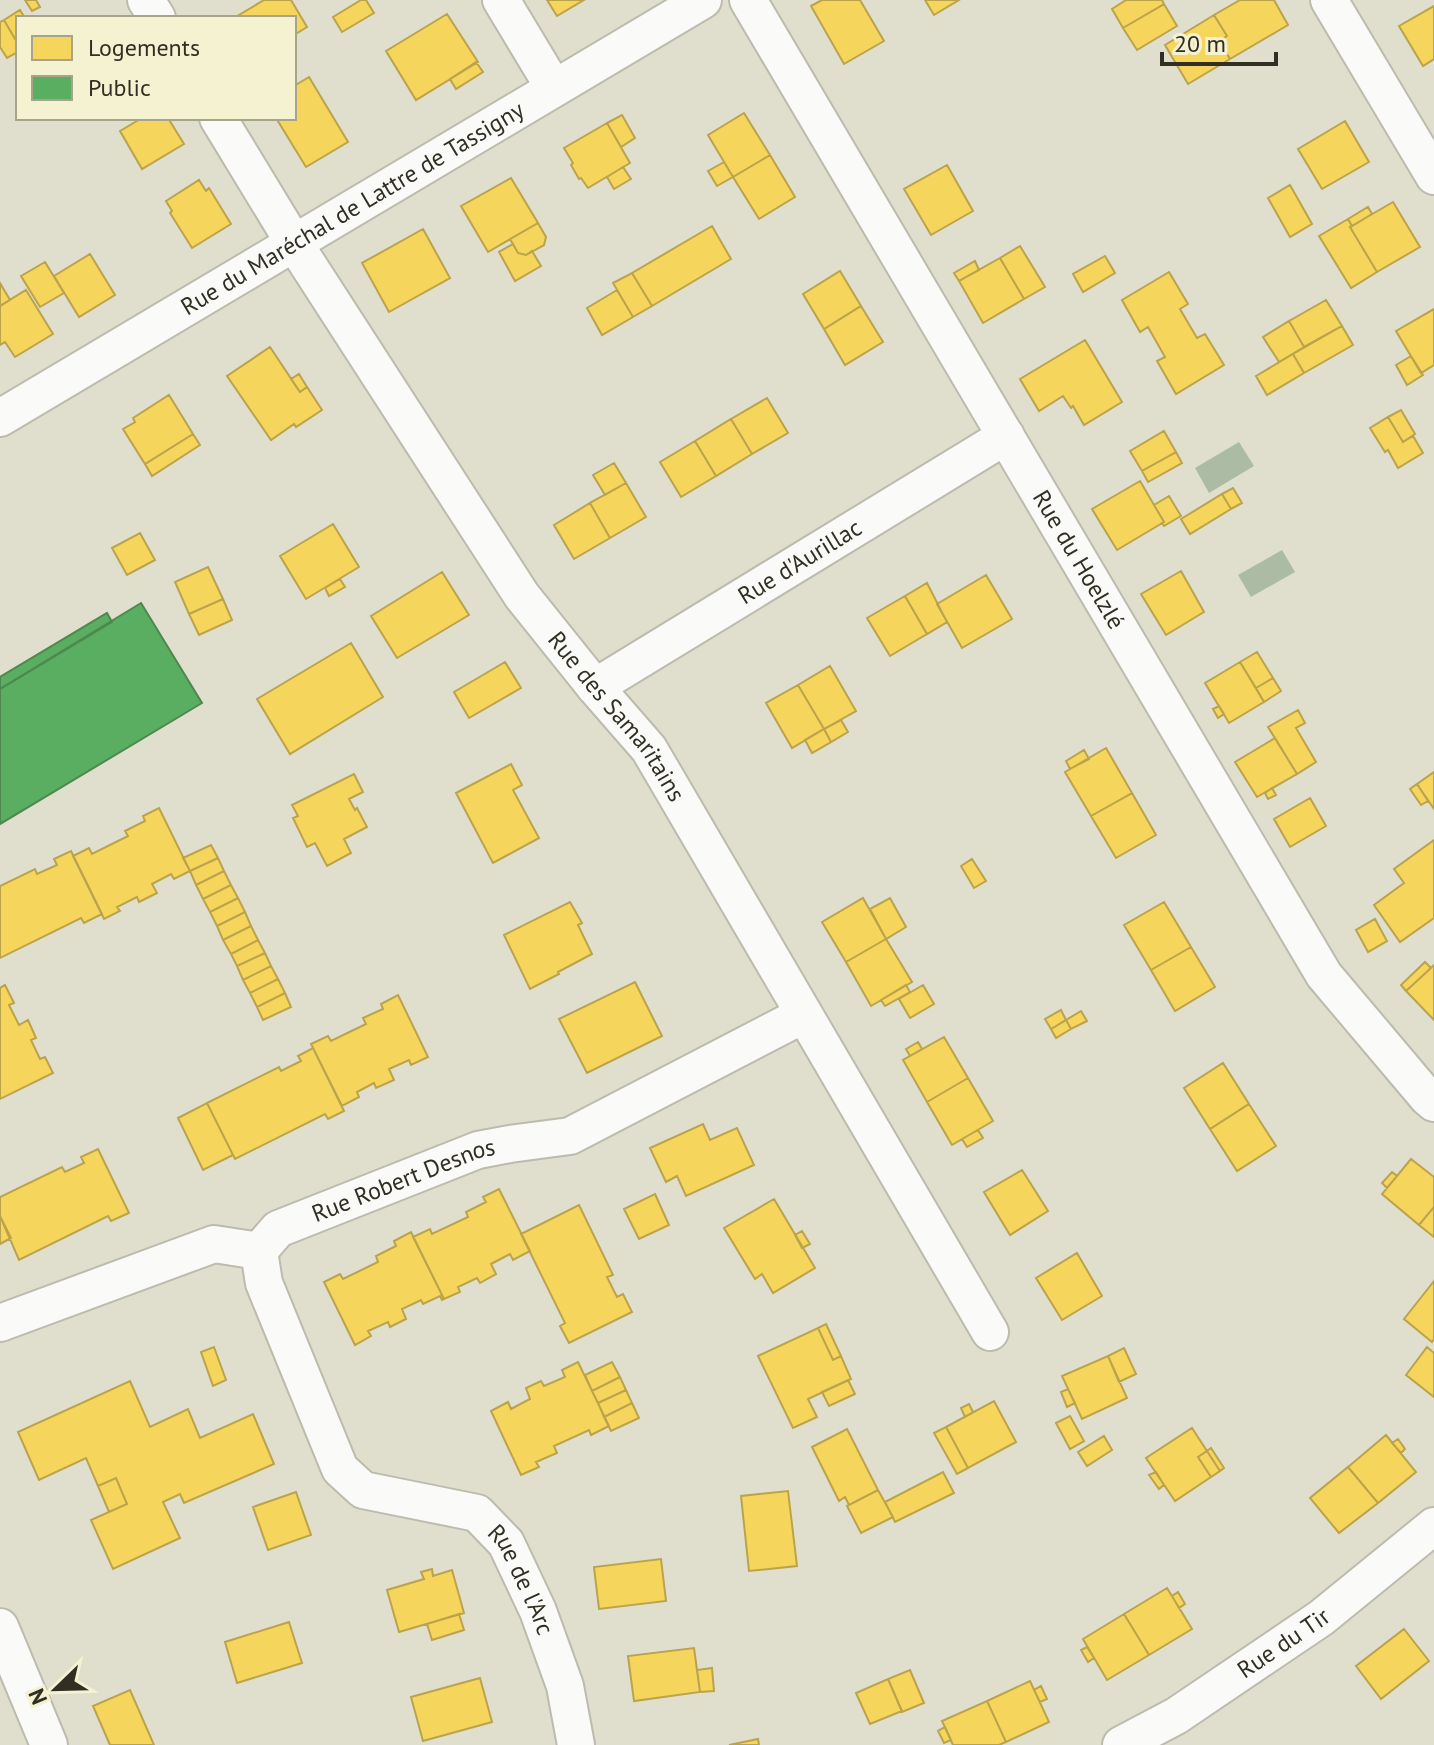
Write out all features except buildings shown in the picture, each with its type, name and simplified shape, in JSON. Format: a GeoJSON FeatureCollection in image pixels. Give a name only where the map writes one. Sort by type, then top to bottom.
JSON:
{"type":"FeatureCollection","features":[{"type":"Feature","properties":{"kind":"street"},"geometry":{"type":"LineString","coordinates":[[501,0],[554,88]]}},
{"type":"Feature","properties":{"kind":"street","name":"Rue du Maréchal de Lattre de Tassigny"},"geometry":{"type":"LineString","coordinates":[[0,418],[703,0]]}},
{"type":"Feature","properties":{"kind":"street","name":"Rue du Hoelzlé"},"geometry":{"type":"LineString","coordinates":[[748,0],[1324,975],[1434,1103]]}},
{"type":"Feature","properties":{"kind":"street"},"geometry":{"type":"LineString","coordinates":[[1329,0],[1434,176]]}},
{"type":"Feature","properties":{"kind":"street","name":"Rue des Samaritains"},"geometry":{"type":"LineString","coordinates":[[219,120],[294,243],[522,596],[649,749],[990,1332]]}},
{"type":"Feature","properties":{"kind":"street","name":"Rue d'Aurillac"},"geometry":{"type":"LineString","coordinates":[[595,687],[1006,436]]}},
{"type":"Feature","properties":{"kind":"street","name":"Rue Robert Desnos"},"geometry":{"type":"LineString","coordinates":[[259,1251],[278,1229],[478,1150],[570,1136],[803,1015]]}},
{"type":"Feature","properties":{"kind":"street"},"geometry":{"type":"LineString","coordinates":[[0,1323],[214,1244],[259,1251]]}},
{"type":"Feature","properties":{"kind":"street","name":"Rue de l'Arc"},"geometry":{"type":"LineString","coordinates":[[259,1251],[264,1283],[340,1469],[363,1490],[477,1513],[506,1543],[538,1611],[565,1686],[576,1745]]}},
{"type":"Feature","properties":{"kind":"street","name":"Rue du Tir"},"geometry":{"type":"LineString","coordinates":[[1121,1745],[1176,1716],[1321,1618],[1434,1526]]}},
{"type":"Feature","properties":{"kind":"street"},"geometry":{"type":"LineString","coordinates":[[0,1627],[49,1745]]}},
{"type":"Feature","properties":{"kind":"shaded area"},"geometry":{"type":"Polygon","coordinates":[[[1239,442],[1254,466],[1209,493],[1195,468],[1239,442]]]}},
{"type":"Feature","properties":{"kind":"shaded area"},"geometry":{"type":"Polygon","coordinates":[[[1282,550],[1295,572],[1251,597],[1238,575],[1282,550]]]}}]}
